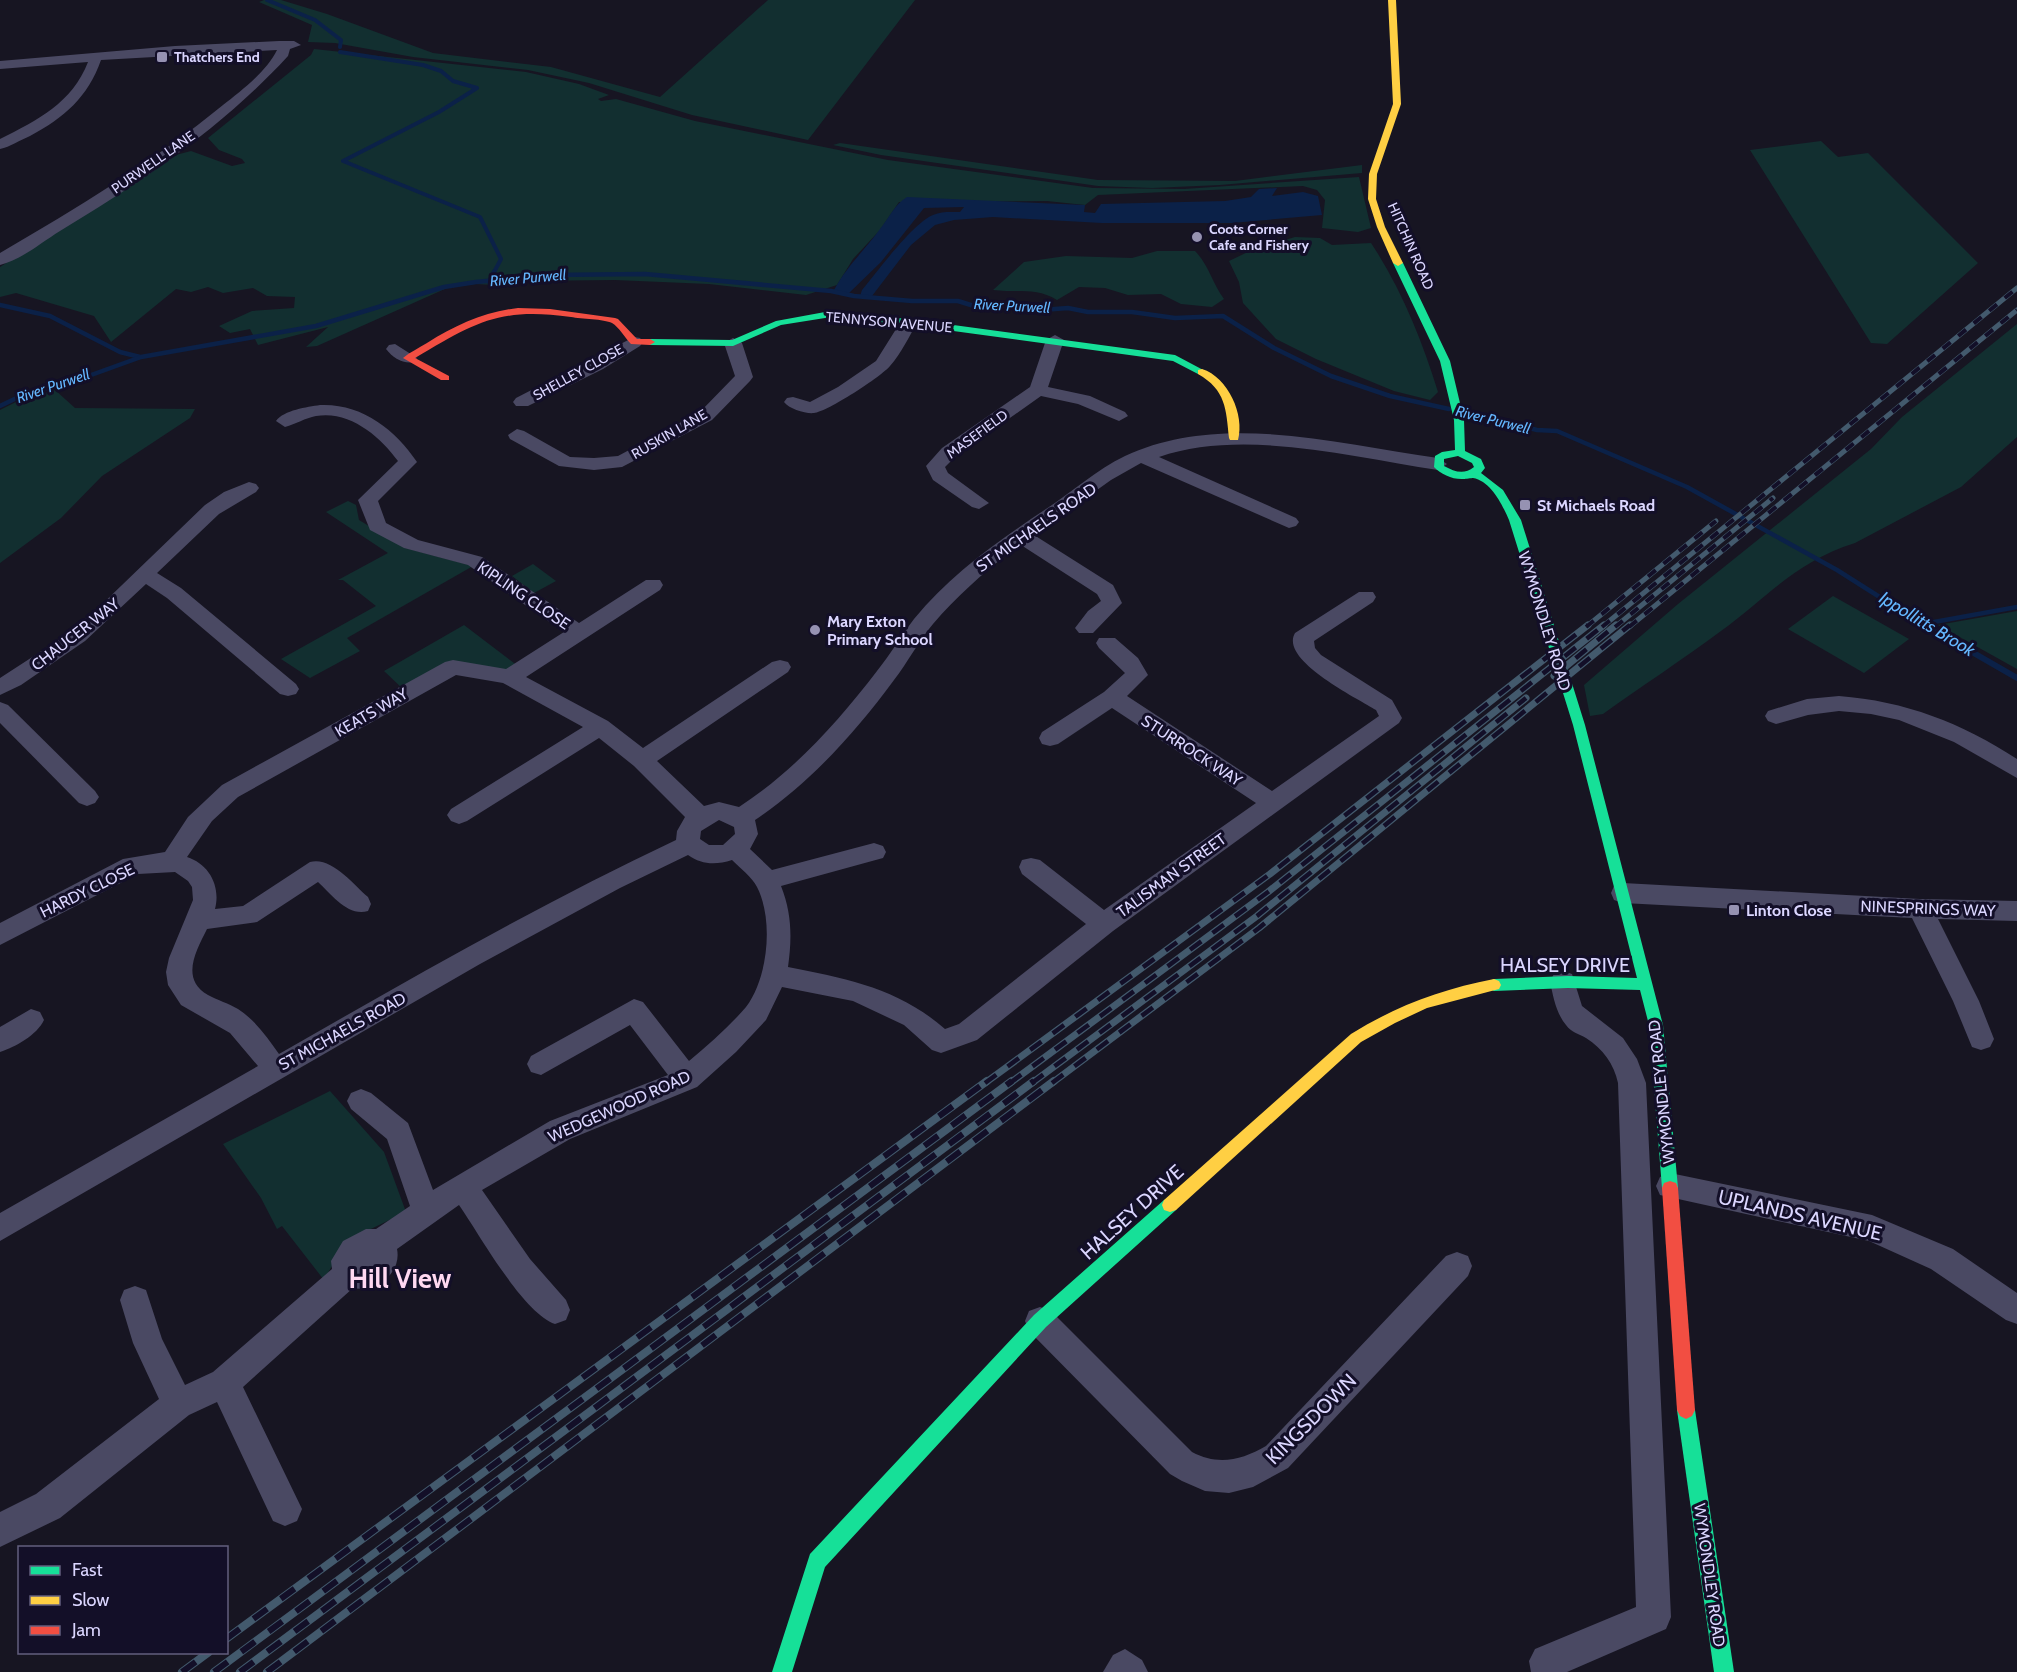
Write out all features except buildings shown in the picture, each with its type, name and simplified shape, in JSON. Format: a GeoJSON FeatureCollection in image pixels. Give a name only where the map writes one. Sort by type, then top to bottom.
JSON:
{"type":"FeatureCollection","features":[{"type":"Feature","properties":{"kind":"street","name":"HITCHIN ROAD"},"geometry":{"type":"LineString","coordinates":[[1392,0],[1397,104],[1373,174],[1372,199],[1381,227],[1445,361],[1456,398],[1460,453]]}},
{"type":"Feature","properties":{"kind":"street","name":"PURWELL LANE"},"geometry":{"type":"LineString","coordinates":[[0,260],[55,228],[155,162],[226,110],[283,53],[284,48],[279,45]]}},
{"type":"Feature","properties":{"kind":"street"},"geometry":{"type":"LineString","coordinates":[[0,65],[299,45]]}},
{"type":"Feature","properties":{"kind":"street"},"geometry":{"type":"LineString","coordinates":[[0,145],[43,123],[72,103],[88,80],[96,57]]}},
{"type":"Feature","properties":{"kind":"street"},"geometry":{"type":"LineString","coordinates":[[445,378],[402,354],[499,313],[525,311],[615,321],[633,342]]}},
{"type":"Feature","properties":{"kind":"street","name":"TENNYSON AVENUE"},"geometry":{"type":"LineString","coordinates":[[633,342],[733,344],[779,323],[825,315],[909,322],[1175,358],[1217,379],[1230,401],[1234,438]]}},
{"type":"Feature","properties":{"kind":"street"},"geometry":{"type":"LineString","coordinates":[[793,402],[812,408],[844,391],[883,364],[909,322]]}},
{"type":"Feature","properties":{"kind":"street"},"geometry":{"type":"LineString","coordinates":[[1055,340],[1038,390],[1084,400],[1119,416]]}},
{"type":"Feature","properties":{"kind":"street","name":"SHELLEY CLOSE"},"geometry":{"type":"LineString","coordinates":[[522,402],[597,365],[633,342]]}},
{"type":"Feature","properties":{"kind":"street","name":"RUSKIN LANE"},"geometry":{"type":"LineString","coordinates":[[517,435],[566,462],[594,464],[622,461],[706,416],[744,377],[733,344]]}},
{"type":"Feature","properties":{"kind":"street","name":"MASEFIELD"},"geometry":{"type":"LineString","coordinates":[[979,503],[940,476],[935,466],[949,452],[1038,390]]}},
{"type":"Feature","properties":{"kind":"street","name":"KIPLING CLOSE"},"geometry":{"type":"LineString","coordinates":[[285,421],[309,412],[343,411],[396,445],[408,462],[368,500],[376,525],[411,544],[475,561],[578,632]]}},
{"type":"Feature","properties":{"kind":"street","name":"ST MICHAELS ROAD"},"geometry":{"type":"LineString","coordinates":[[742,818],[761,806],[823,748],[884,678],[926,619],[974,570],[1019,535],[1142,456],[1180,443],[1234,438],[1438,464]]}},
{"type":"Feature","properties":{"kind":"street"},"geometry":{"type":"LineString","coordinates":[[1460,453],[1477,461],[1480,468],[1474,474],[1465,477],[1451,475],[1438,464],[1439,458],[1446,454],[1460,453]]}},
{"type":"Feature","properties":{"kind":"street"},"geometry":{"type":"LineString","coordinates":[[1142,456],[1289,522]]}},
{"type":"Feature","properties":{"kind":"street","name":"WYMONDLEY ROAD"},"geometry":{"type":"LineString","coordinates":[[1474,474],[1486,478],[1502,494],[1515,520],[1579,725],[1656,1025],[1685,1406],[1724,1672]]}},
{"type":"Feature","properties":{"kind":"street","name":"CHAUCER WAY"},"geometry":{"type":"LineString","coordinates":[[0,688],[85,630],[146,574],[205,514],[240,490],[249,488]]}},
{"type":"Feature","properties":{"kind":"street"},"geometry":{"type":"LineString","coordinates":[[1019,535],[1106,590],[1112,603],[1095,616],[1086,628]]}},
{"type":"Feature","properties":{"kind":"street"},"geometry":{"type":"LineString","coordinates":[[146,574],[174,593],[288,690]]}},
{"type":"Feature","properties":{"kind":"street","name":"KIPLING CLOSE"},"geometry":{"type":"LineString","coordinates":[[509,677],[653,585]]}},
{"type":"Feature","properties":{"kind":"street","name":"TALISMAN STREET"},"geometry":{"type":"LineString","coordinates":[[774,975],[858,991],[913,1017],[941,1042],[968,1032],[1104,924],[1391,718],[1384,705],[1313,660],[1304,649],[1304,638],[1366,597]]}},
{"type":"Feature","properties":{"kind":"street"},"geometry":{"type":"LineString","coordinates":[[1050,738],[1112,697],[1137,675],[1130,663],[1107,642]]}},
{"type":"Feature","properties":{"kind":"street","name":"KEATS WAY"},"geometry":{"type":"LineString","coordinates":[[172,862],[192,825],[230,791],[453,667],[509,677],[600,727],[642,760],[687,807],[701,816]]}},
{"type":"Feature","properties":{"kind":"street"},"geometry":{"type":"LineString","coordinates":[[642,760],[780,667]]}},
{"type":"Feature","properties":{"kind":"street","name":"STURROCK WAY"},"geometry":{"type":"LineString","coordinates":[[1112,697],[1273,803]]}},
{"type":"Feature","properties":{"kind":"street"},"geometry":{"type":"LineString","coordinates":[[1776,716],[1798,707],[1826,703],[1866,705],[1893,710],[1936,724],[1983,746],[2017,770]]}},
{"type":"Feature","properties":{"kind":"street"},"geometry":{"type":"LineString","coordinates":[[0,710],[87,797]]}},
{"type":"Feature","properties":{"kind":"street"},"geometry":{"type":"LineString","coordinates":[[459,815],[600,727]]}},
{"type":"Feature","properties":{"kind":"street"},"geometry":{"type":"LineString","coordinates":[[719,811],[732,812],[742,818],[748,826],[747,837],[736,849],[725,854],[711,856],[697,851],[689,844],[687,832],[692,823],[701,816],[719,811]]}},
{"type":"Feature","properties":{"kind":"street","name":"ST MICHAELS ROAD"},"geometry":{"type":"LineString","coordinates":[[0,1228],[201,1114],[274,1069],[551,913],[689,844]]}},
{"type":"Feature","properties":{"kind":"street","name":"WEDGEWOOD ROAD"},"geometry":{"type":"LineString","coordinates":[[224,1383],[350,1272],[358,1276],[368,1274],[378,1268],[383,1259],[384,1250],[379,1244],[428,1213],[463,1186],[560,1130],[687,1079],[727,1044],[757,1011],[774,975],[779,938],[776,905],[767,881],[736,849]]}},
{"type":"Feature","properties":{"kind":"street"},"geometry":{"type":"LineString","coordinates":[[767,881],[874,852]]}},
{"type":"Feature","properties":{"kind":"street","name":"HARDY CLOSE"},"geometry":{"type":"LineString","coordinates":[[0,935],[119,872],[149,862],[172,862]]}},
{"type":"Feature","properties":{"kind":"street"},"geometry":{"type":"LineString","coordinates":[[172,862],[193,869],[206,889],[206,900],[181,963],[178,977],[182,987],[187,995],[231,1018],[244,1029],[274,1069]]}},
{"type":"Feature","properties":{"kind":"street"},"geometry":{"type":"LineString","coordinates":[[1031,867],[1104,924]]}},
{"type":"Feature","properties":{"kind":"street"},"geometry":{"type":"LineString","coordinates":[[198,920],[248,915],[319,870],[358,904]]}},
{"type":"Feature","properties":{"kind":"street","name":"NINESPRINGS WAY"},"geometry":{"type":"LineString","coordinates":[[1623,893],[1920,909],[2017,910]]}},
{"type":"Feature","properties":{"kind":"street"},"geometry":{"type":"LineString","coordinates":[[1920,909],[1966,1001],[1981,1040]]}},
{"type":"Feature","properties":{"kind":"street","name":"HALSEY DRIVE"},"geometry":{"type":"LineString","coordinates":[[782,1672],[817,1561],[1040,1321],[1324,1066],[1380,1020],[1428,998],[1462,989],[1520,981],[1646,984]]}},
{"type":"Feature","properties":{"kind":"street","name":"WYMONDLEY ROAD"},"geometry":{"type":"LineString","coordinates":[[1549,1672],[1547,1660],[1654,1617],[1632,1083],[1630,1071],[1617,1049],[1594,1030],[1577,1020],[1568,1004],[1563,981]]}},
{"type":"Feature","properties":{"kind":"street"},"geometry":{"type":"LineString","coordinates":[[542,1064],[634,1010],[687,1079]]}},
{"type":"Feature","properties":{"kind":"street"},"geometry":{"type":"LineString","coordinates":[[0,1041],[31,1020]]}},
{"type":"Feature","properties":{"kind":"street"},"geometry":{"type":"LineString","coordinates":[[361,1101],[398,1132],[428,1213]]}},
{"type":"Feature","properties":{"kind":"street"},"geometry":{"type":"LineString","coordinates":[[463,1186],[519,1269],[555,1310]]}},
{"type":"Feature","properties":{"kind":"street","name":"UPLANDS AVENUE"},"geometry":{"type":"LineString","coordinates":[[1670,1186],[1872,1228],[1942,1259],[2017,1310]]}},
{"type":"Feature","properties":{"kind":"street","name":"KINGSDOWN"},"geometry":{"type":"LineString","coordinates":[[1040,1321],[1181,1463],[1204,1475],[1238,1477],[1258,1470],[1276,1457],[1457,1266]]}},
{"type":"Feature","properties":{"kind":"street"},"geometry":{"type":"LineString","coordinates":[[135,1300],[148,1343],[178,1404]]}},
{"type":"Feature","properties":{"kind":"street"},"geometry":{"type":"LineString","coordinates":[[0,1530],[48,1506],[178,1404],[224,1383],[285,1509]]}},
{"type":"Feature","properties":{"kind":"street"},"geometry":{"type":"LineString","coordinates":[[1121,1672],[1125,1667],[1130,1672]]}},
{"type":"Feature","properties":{"kind":"green space"},"geometry":{"type":"Polygon","coordinates":[[[281,0],[327,14],[433,53],[551,67],[660,97],[768,0],[915,0],[808,140],[692,115],[589,83],[528,70],[413,57],[335,43],[308,42],[312,25],[259,2],[281,0]]]}},
{"type":"Feature","properties":{"kind":"green space"},"geometry":{"type":"Polygon","coordinates":[[[314,49],[526,72],[579,84],[609,95],[598,99],[601,101],[616,99],[695,121],[888,160],[1093,188],[1184,189],[1359,177],[1371,228],[1358,232],[1322,228],[1325,200],[1317,190],[1303,186],[1098,195],[1085,205],[1047,201],[899,202],[880,230],[853,259],[837,285],[806,295],[709,284],[615,280],[475,284],[447,288],[317,346],[306,347],[328,327],[258,345],[250,329],[230,333],[219,326],[252,311],[294,308],[295,297],[267,296],[253,288],[223,293],[208,287],[191,292],[176,289],[111,342],[94,316],[16,293],[0,297],[0,267],[172,156],[191,151],[232,166],[245,163],[242,159],[219,150],[208,138],[311,55],[314,49]]]}},
{"type":"Feature","properties":{"kind":"green space"},"geometry":{"type":"Polygon","coordinates":[[[1821,141],[1838,157],[1868,153],[1978,263],[1887,344],[1871,343],[1750,150],[1821,141]]]}},
{"type":"Feature","properties":{"kind":"green space"},"geometry":{"type":"Polygon","coordinates":[[[840,143],[1098,180],[1235,181],[1362,165],[1362,173],[1220,185],[1152,188],[1098,186],[881,155],[833,145],[840,143]]]}},
{"type":"Feature","properties":{"kind":"green space"},"geometry":{"type":"Polygon","coordinates":[[[1295,237],[1320,238],[1332,245],[1371,243],[1401,296],[1425,353],[1438,392],[1430,400],[1394,391],[1316,359],[1276,339],[1243,303],[1239,282],[1229,261],[1252,250],[1295,237]]]}},
{"type":"Feature","properties":{"kind":"green space"},"geometry":{"type":"Polygon","coordinates":[[[1157,251],[1195,251],[1204,262],[1224,299],[1212,307],[1181,304],[1161,294],[1128,295],[1105,288],[1079,287],[1057,300],[1042,293],[993,290],[1024,262],[1066,256],[1132,258],[1157,251]]]}},
{"type":"Feature","properties":{"kind":"green space"},"geometry":{"type":"Polygon","coordinates":[[[2017,324],[2017,437],[1961,487],[1799,570],[1677,663],[1603,714],[1590,716],[1584,685],[1678,604],[1871,449],[1902,417],[2017,324]]]}},
{"type":"Feature","properties":{"kind":"green space"},"geometry":{"type":"Polygon","coordinates":[[[55,390],[75,408],[195,409],[190,418],[102,476],[61,518],[0,563],[0,410],[22,399],[55,390]]]}},
{"type":"Feature","properties":{"kind":"green space"},"geometry":{"type":"Polygon","coordinates":[[[348,501],[356,505],[359,520],[405,548],[473,566],[347,638],[360,651],[310,678],[281,659],[376,606],[343,580],[338,580],[388,553],[326,512],[348,501]]]}},
{"type":"Feature","properties":{"kind":"green space"},"geometry":{"type":"Polygon","coordinates":[[[533,564],[556,581],[534,593],[512,576],[533,564]]]}},
{"type":"Feature","properties":{"kind":"green space"},"geometry":{"type":"Polygon","coordinates":[[[1833,596],[1909,639],[1864,673],[1788,629],[1833,596]]]}},
{"type":"Feature","properties":{"kind":"green space"},"geometry":{"type":"Polygon","coordinates":[[[2017,611],[2017,669],[1938,625],[2017,611]]]}},
{"type":"Feature","properties":{"kind":"green space"},"geometry":{"type":"Polygon","coordinates":[[[464,625],[518,666],[510,671],[454,662],[403,689],[384,671],[464,625]]]}},
{"type":"Feature","properties":{"kind":"green space"},"geometry":{"type":"Polygon","coordinates":[[[330,1091],[384,1152],[406,1212],[346,1241],[324,1280],[282,1226],[277,1229],[261,1198],[223,1144],[330,1091]]]}},
{"type":"Feature","properties":{"kind":"water"},"geometry":{"type":"Polygon","coordinates":[[[1277,188],[1272,196],[1303,192],[1318,196],[1322,215],[1232,223],[1102,223],[993,217],[954,220],[935,225],[911,245],[872,296],[860,296],[862,290],[886,260],[925,220],[943,212],[960,212],[964,207],[924,208],[881,262],[847,295],[834,290],[844,273],[895,208],[907,197],[1085,205],[1084,212],[1095,213],[1101,204],[1225,201],[1251,197],[1259,189],[1277,188]]]}},
{"type":"Feature","properties":{"kind":"waterway"},"geometry":{"type":"LineString","coordinates":[[267,0],[315,20],[341,40],[340,47]]}},
{"type":"Feature","properties":{"kind":"waterway"},"geometry":{"type":"LineString","coordinates":[[340,52],[423,65],[441,71],[453,81],[477,88],[439,112],[343,161],[480,217],[501,259],[493,274]]}},
{"type":"Feature","properties":{"kind":"waterway"},"geometry":{"type":"LineString","coordinates":[[490,281],[493,274]]}},
{"type":"Feature","properties":{"kind":"waterway","name":"River Purwell"},"geometry":{"type":"LineString","coordinates":[[490,281],[549,275],[645,274],[831,291],[854,296],[912,301],[958,301],[974,306],[1024,306],[1042,310],[1068,308],[1088,312],[1132,312],[1175,318],[1223,316],[1274,348],[1331,376],[1390,396],[1449,409]]}},
{"type":"Feature","properties":{"kind":"waterway","name":"River Purwell"},"geometry":{"type":"LineString","coordinates":[[0,406],[25,394],[69,383],[141,357],[316,326],[444,287],[490,281]]}},
{"type":"Feature","properties":{"kind":"waterway","name":"River Purwell"},"geometry":{"type":"LineString","coordinates":[[0,305],[50,316],[120,352],[140,357]]}},
{"type":"Feature","properties":{"kind":"waterway","name":"River Purwell"},"geometry":{"type":"LineString","coordinates":[[1462,411],[1537,430],[1557,431],[1687,487],[1837,570],[1927,627]]}},
{"type":"Feature","properties":{"kind":"waterway"},"geometry":{"type":"LineString","coordinates":[[1923,624],[2017,607]]}},
{"type":"Feature","properties":{"kind":"waterway","name":"Ippollitts Brook"},"geometry":{"type":"LineString","coordinates":[[1925,625],[2017,678]]}},
{"type":"Feature","properties":{"kind":"railway"},"geometry":{"type":"LineString","coordinates":[[1602,627],[2017,288]]}},
{"type":"Feature","properties":{"kind":"railway"},"geometry":{"type":"LineString","coordinates":[[1629,627],[2017,310]]}},
{"type":"Feature","properties":{"kind":"railway"},"geometry":{"type":"LineString","coordinates":[[1615,627],[1773,498]]}},
{"type":"Feature","properties":{"kind":"railway"},"geometry":{"type":"LineString","coordinates":[[1586,627],[1716,521]]}},
{"type":"Feature","properties":{"kind":"railway"},"geometry":{"type":"LineString","coordinates":[[985,1083],[1270,874],[1588,625]]}},
{"type":"Feature","properties":{"kind":"railway"},"geometry":{"type":"LineString","coordinates":[[1010,1083],[1268,892],[1604,625]]}},
{"type":"Feature","properties":{"kind":"railway"},"geometry":{"type":"LineString","coordinates":[[1554,676],[1616,625]]}},
{"type":"Feature","properties":{"kind":"railway"},"geometry":{"type":"LineString","coordinates":[[1052,1083],[1259,928],[1630,625]]}},
{"type":"Feature","properties":{"kind":"railway"},"geometry":{"type":"LineString","coordinates":[[1032,1083],[1257,916],[1526,698]]}},
{"type":"Feature","properties":{"kind":"railway"},"geometry":{"type":"LineString","coordinates":[[228,1638],[987,1081]]}},
{"type":"Feature","properties":{"kind":"railway"},"geometry":{"type":"LineString","coordinates":[[214,1672],[1012,1081]]}},
{"type":"Feature","properties":{"kind":"railway"},"geometry":{"type":"LineString","coordinates":[[240,1672],[1034,1081]]}},
{"type":"Feature","properties":{"kind":"railway"},"geometry":{"type":"LineString","coordinates":[[267,1672],[1054,1081]]}},
{"type":"Feature","properties":{"kind":"railway"},"geometry":{"type":"LineString","coordinates":[[182,1672],[206,1654]]}},
{"type":"Feature","properties":{"kind":"traffic: fast"},"geometry":{"type":"LineString","coordinates":[[1398,263],[1445,361],[1459,420],[1460,453]]}},
{"type":"Feature","properties":{"kind":"traffic: fast"},"geometry":{"type":"LineString","coordinates":[[650,342],[733,343],[779,323],[825,315],[909,322],[1175,358],[1202,372]]}},
{"type":"Feature","properties":{"kind":"traffic: fast"},"geometry":{"type":"LineString","coordinates":[[1460,453],[1477,461],[1480,468],[1470,475],[1460,476],[1439,467],[1439,458],[1446,454],[1460,453]]}},
{"type":"Feature","properties":{"kind":"traffic: fast"},"geometry":{"type":"LineString","coordinates":[[1474,474],[1499,492],[1515,520],[1579,725],[1656,1025],[1670,1188]]}},
{"type":"Feature","properties":{"kind":"traffic: fast"},"geometry":{"type":"LineString","coordinates":[[1494,985],[1568,982],[1646,984]]}},
{"type":"Feature","properties":{"kind":"traffic: fast"},"geometry":{"type":"LineString","coordinates":[[782,1672],[817,1561],[1040,1321],[1170,1205]]}},
{"type":"Feature","properties":{"kind":"traffic: fast"},"geometry":{"type":"LineString","coordinates":[[1686,1410],[1724,1672]]}},
{"type":"Feature","properties":{"kind":"traffic: slow"},"geometry":{"type":"LineString","coordinates":[[1392,0],[1397,104],[1373,174],[1372,199],[1381,227],[1398,263]]}},
{"type":"Feature","properties":{"kind":"traffic: slow"},"geometry":{"type":"LineString","coordinates":[[1202,372],[1225,391],[1234,438]]}},
{"type":"Feature","properties":{"kind":"traffic: slow"},"geometry":{"type":"LineString","coordinates":[[1170,1205],[1356,1038],[1422,1004],[1456,993],[1494,985]]}},
{"type":"Feature","properties":{"kind":"traffic: jam"},"geometry":{"type":"LineString","coordinates":[[445,378],[408,358],[466,325],[502,313],[550,312],[615,321],[634,342],[650,342]]}},
{"type":"Feature","properties":{"kind":"traffic: jam"},"geometry":{"type":"LineString","coordinates":[[1670,1188],[1686,1410]]}},
{"type":"Feature","properties":{"kind":"place","name":"Thatchers End"},"geometry":{"type":"Point","coordinates":[162,57]}},
{"type":"Feature","properties":{"kind":"place","name":"Coots Corner Cafe and Fishery"},"geometry":{"type":"Point","coordinates":[1197,237]}},
{"type":"Feature","properties":{"kind":"place","name":"St Michaels Road"},"geometry":{"type":"Point","coordinates":[1525,505]}},
{"type":"Feature","properties":{"kind":"place","name":"Mary Exton Primary School"},"geometry":{"type":"Point","coordinates":[815,630]}},
{"type":"Feature","properties":{"kind":"place","name":"Linton Close"},"geometry":{"type":"Point","coordinates":[1734,910]}},
{"type":"Feature","properties":{"kind":"district","name":"Hill View"},"geometry":{"type":"Point","coordinates":[400,1279]}}]}
